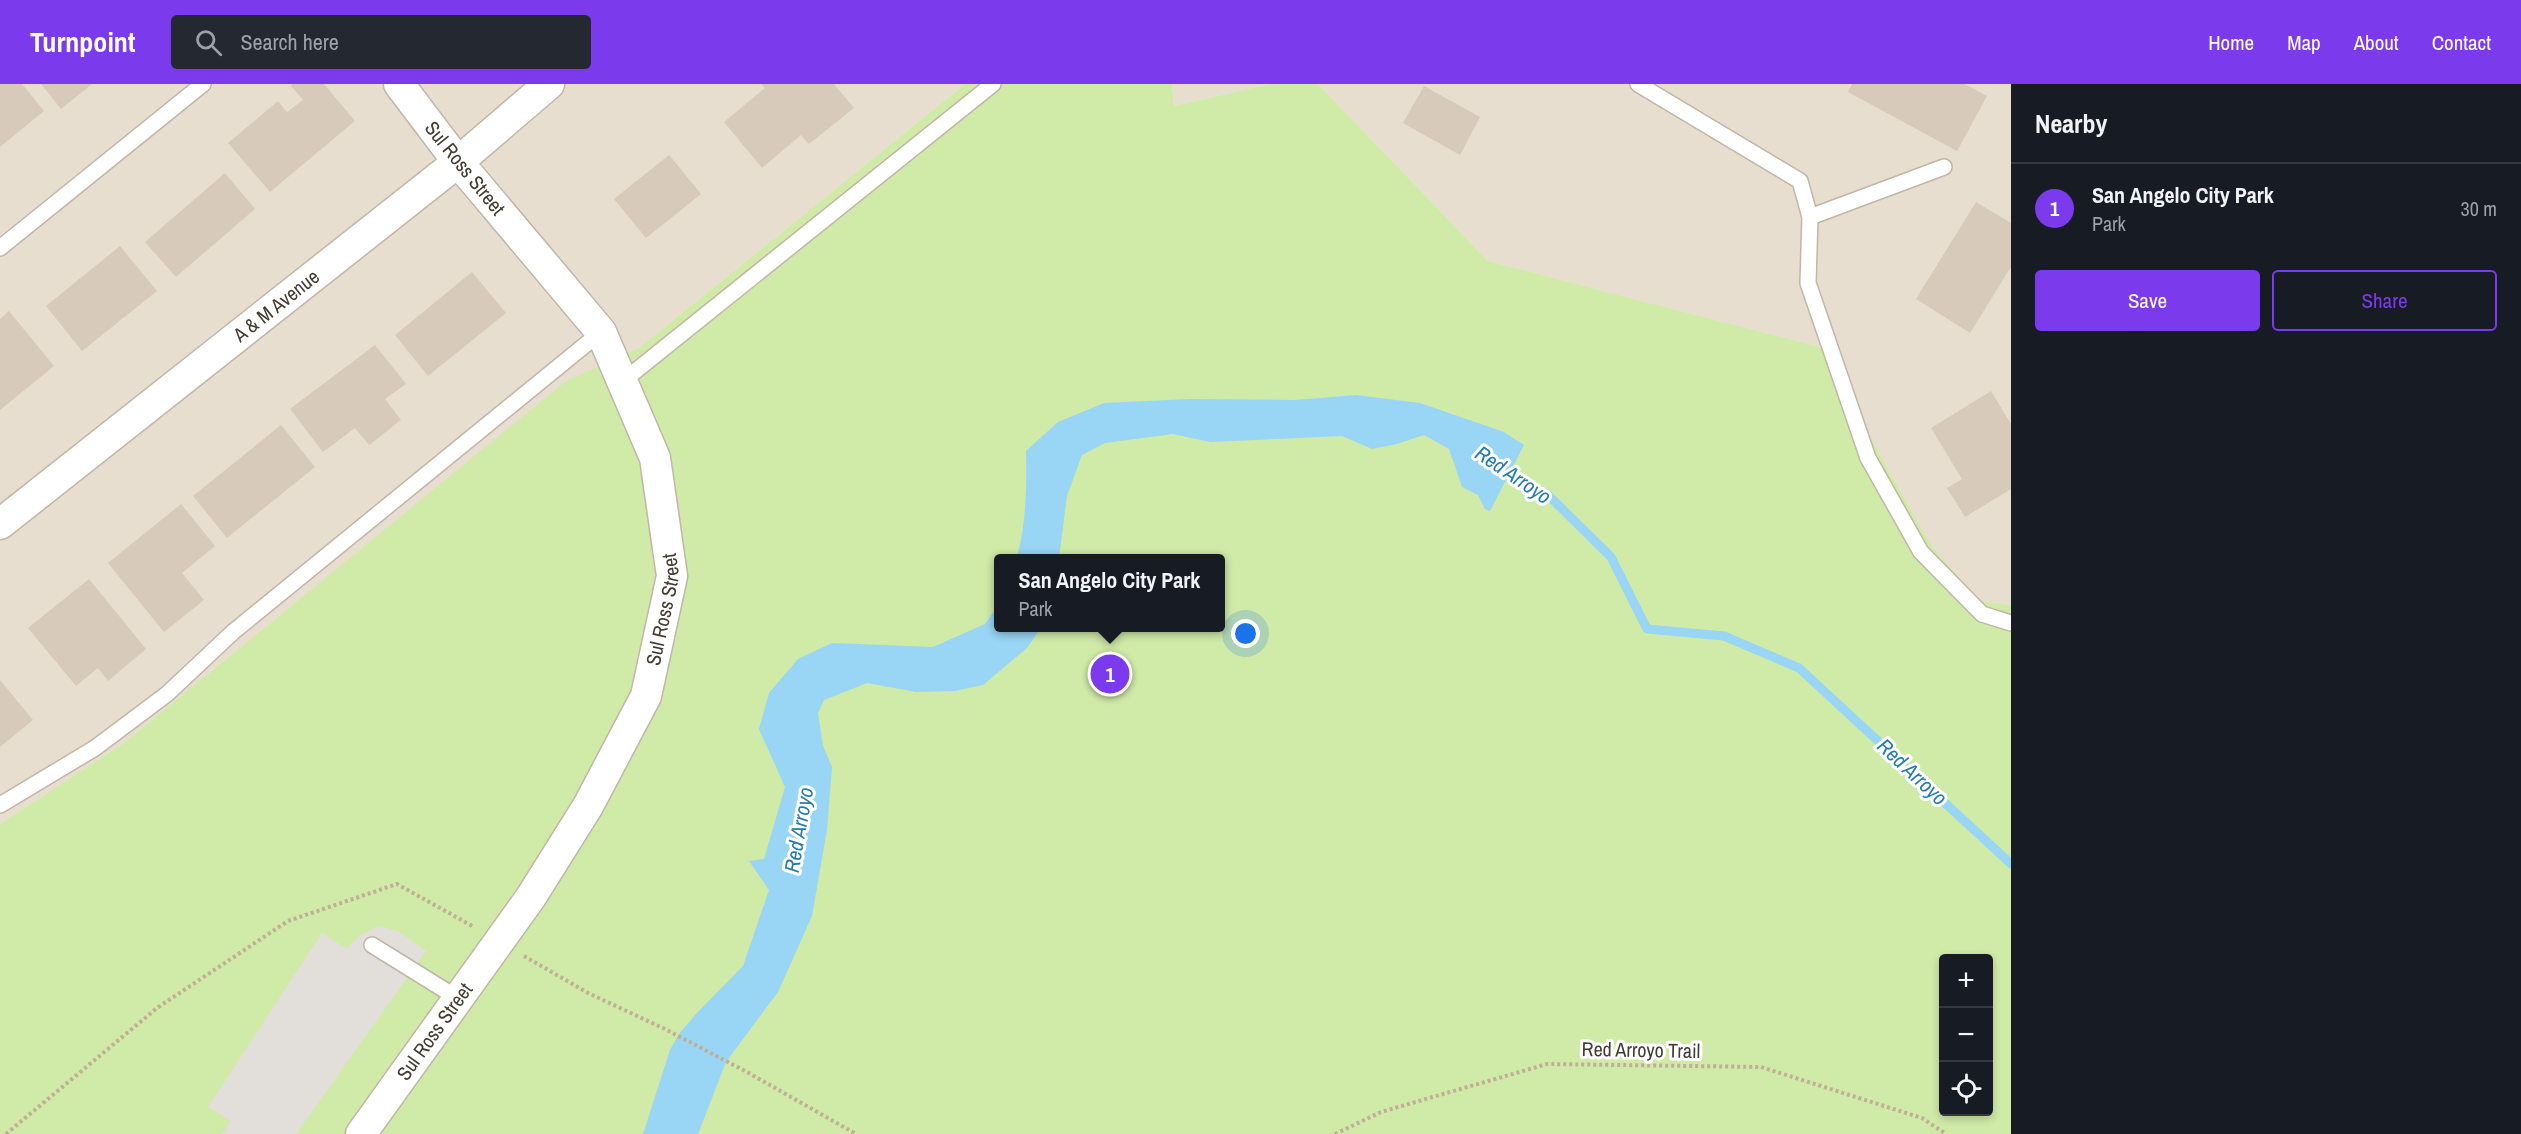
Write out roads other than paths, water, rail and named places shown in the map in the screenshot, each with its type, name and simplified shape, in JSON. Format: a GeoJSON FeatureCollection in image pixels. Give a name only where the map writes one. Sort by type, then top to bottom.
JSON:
{"type":"FeatureCollection","features":[{"type":"Feature","properties":{"kind":"street","name":"Sul Ross Street"},"geometry":{"type":"LineString","coordinates":[[361,1134],[531,897],[588,806],[646,696],[672,576],[655,458],[601,332],[458,162],[399,84]]}},
{"type":"Feature","properties":{"kind":"street","name":"A & M Avenue"},"geometry":{"type":"LineString","coordinates":[[0,524],[458,162],[549,84]]}},
{"type":"Feature","properties":{"kind":"lane"},"geometry":{"type":"LineString","coordinates":[[0,248],[203,84]]}},
{"type":"Feature","properties":{"kind":"lane"},"geometry":{"type":"LineString","coordinates":[[622,381],[993,84]]}},
{"type":"Feature","properties":{"kind":"lane"},"geometry":{"type":"LineString","coordinates":[[1638,84],[1800,181],[1810,217],[1808,283],[1868,458],[1921,552],[1982,614],[2011,623]]}},
{"type":"Feature","properties":{"kind":"lane"},"geometry":{"type":"LineString","coordinates":[[1810,217],[1944,167]]}},
{"type":"Feature","properties":{"kind":"lane"},"geometry":{"type":"LineString","coordinates":[[0,805],[94,748],[167,694],[233,632],[601,332]]}},
{"type":"Feature","properties":{"kind":"lane"},"geometry":{"type":"LineString","coordinates":[[372,945],[459,999]]}},
{"type":"Feature","properties":{"kind":"water"},"geometry":{"type":"Polygon","coordinates":[[[1356,395],[1420,403],[1504,432],[1524,445],[1490,511],[1485,509],[1478,495],[1462,487],[1449,449],[1424,435],[1372,449],[1342,436],[1210,442],[1173,434],[1105,443],[1082,455],[1067,496],[1060,554],[1018,554],[1025,505],[1026,451],[1058,422],[1104,403],[1190,399],[1296,400],[1356,395]]]}},
{"type":"Feature","properties":{"kind":"water"},"geometry":{"type":"Polygon","coordinates":[[[994,611],[994,632],[1038,632],[1027,648],[983,685],[955,691],[916,692],[867,683],[824,700],[818,713],[823,746],[832,767],[827,830],[812,916],[778,992],[726,1062],[698,1134],[643,1134],[670,1050],[679,1034],[696,1014],[743,966],[769,890],[749,861],[764,859],[785,787],[759,729],[769,693],[798,659],[832,643],[933,647],[985,624],[994,611]]]}},
{"type":"Feature","properties":{"kind":"waterway","name":"Red Arroyo"},"geometry":{"type":"LineString","coordinates":[[1499,469],[1547,494],[1611,557],[1647,629],[1724,636],[1799,668],[2011,864]]}},
{"type":"Feature","properties":{"kind":"place","name":"San Angelo City Park"},"geometry":{"type":"Point","coordinates":[1110,674]}}]}
